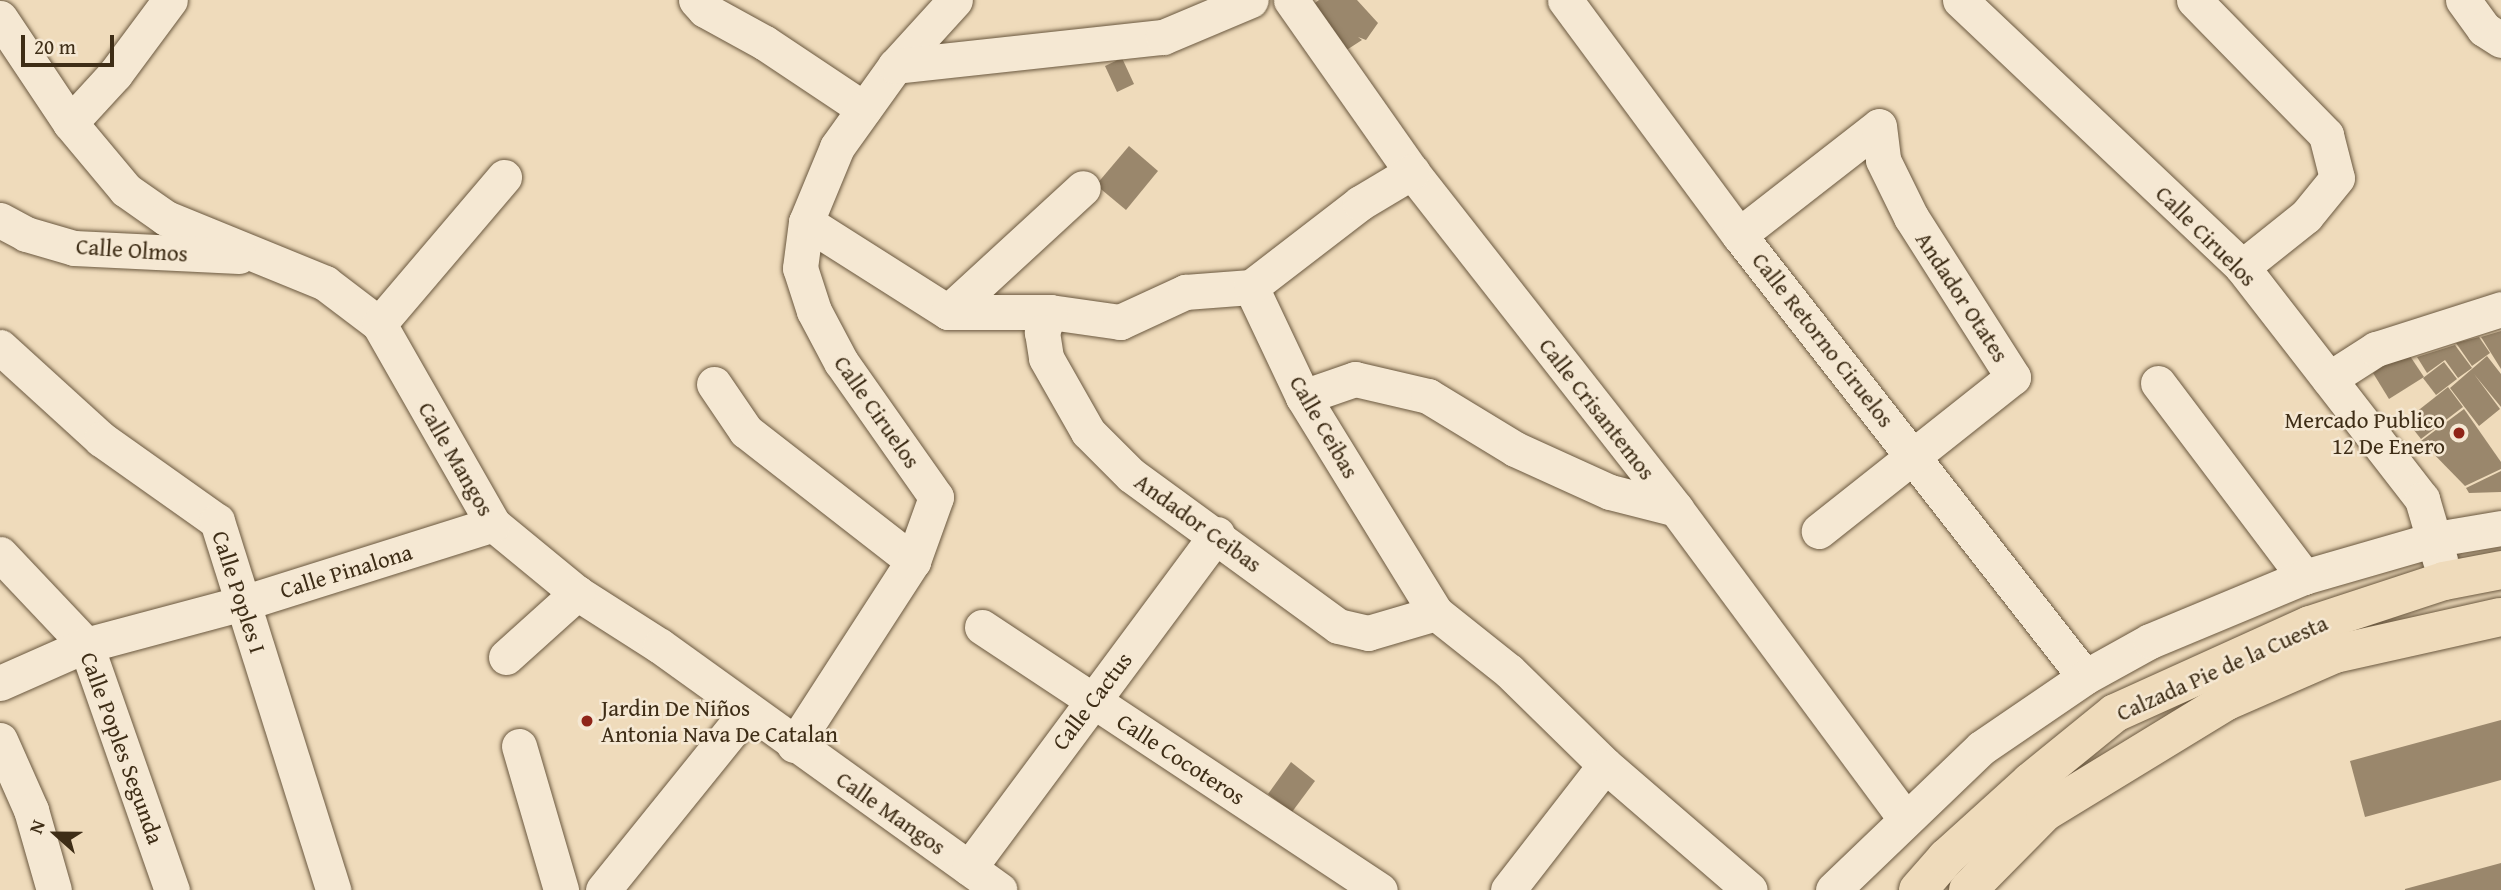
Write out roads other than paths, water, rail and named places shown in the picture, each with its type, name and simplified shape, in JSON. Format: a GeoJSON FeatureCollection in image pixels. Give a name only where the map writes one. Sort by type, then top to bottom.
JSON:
{"type":"FeatureCollection","features":[{"type":"Feature","properties":{"kind":"main road","name":"Calzada Pie de la Cuesta"},"geometry":{"type":"LineString","coordinates":[[1917,890],[1946,858],[2030,782],[2115,713],[2311,625],[2444,581],[2501,570]]}},
{"type":"Feature","properties":{"kind":"main road","name":"Calzada Pie de la Cuesta"},"geometry":{"type":"LineString","coordinates":[[1968,890],[2045,811],[2227,702],[2335,654],[2501,617]]}},
{"type":"Feature","properties":{"kind":"street"},"geometry":{"type":"LineString","coordinates":[[69,123],[115,74],[170,0]]}},
{"type":"Feature","properties":{"kind":"street"},"geometry":{"type":"LineString","coordinates":[[696,0],[705,10],[765,43],[864,108]]}},
{"type":"Feature","properties":{"kind":"street","name":"Calle Ciruelos"},"geometry":{"type":"LineString","coordinates":[[794,745],[913,561],[936,497],[841,362],[814,311],[800,268],[806,222],[837,147],[895,66],[955,0]]}},
{"type":"Feature","properties":{"kind":"street"},"geometry":{"type":"LineString","coordinates":[[895,66],[1163,37],[1251,0]]}},
{"type":"Feature","properties":{"kind":"street","name":"Calle Crisantemos"},"geometry":{"type":"LineString","coordinates":[[1290,0],[1412,173],[1676,509],[1905,817]]}},
{"type":"Feature","properties":{"kind":"street","name":"Calle Retorno Ciruelos"},"geometry":{"type":"LineString","coordinates":[[1565,0],[1739,235],[1916,457],[2085,677]]}},
{"type":"Feature","properties":{"kind":"street","name":"Calle Ciruelos"},"geometry":{"type":"LineString","coordinates":[[1960,0],[2242,267],[2422,499],[2436,539],[2444,581]]}},
{"type":"Feature","properties":{"kind":"street"},"geometry":{"type":"LineString","coordinates":[[2194,0],[2326,135],[2337,178],[2306,215],[2242,267]]}},
{"type":"Feature","properties":{"kind":"street"},"geometry":{"type":"LineString","coordinates":[[2463,0],[2484,29],[2501,40]]}},
{"type":"Feature","properties":{"kind":"street","name":"Calle Mangos"},"geometry":{"type":"LineString","coordinates":[[0,18],[69,123],[126,190],[166,218],[269,257],[325,283],[379,324],[493,524],[577,593],[748,709],[794,745],[999,890]]}},
{"type":"Feature","properties":{"kind":"street","name":"Andador Otates"},"geometry":{"type":"LineString","coordinates":[[1739,235],[1879,126],[1882,160],[1911,217],[2013,377],[1916,457]]}},
{"type":"Feature","properties":{"kind":"street"},"geometry":{"type":"LineString","coordinates":[[806,222],[948,312],[1050,312],[1120,322],[1185,292],[1251,288],[1360,203],[1412,173]]}},
{"type":"Feature","properties":{"kind":"street"},"geometry":{"type":"LineString","coordinates":[[379,324],[504,177]]}},
{"type":"Feature","properties":{"kind":"street"},"geometry":{"type":"LineString","coordinates":[[948,312],[1083,188]]}},
{"type":"Feature","properties":{"kind":"street","name":"Calle Olmos"},"geometry":{"type":"LineString","coordinates":[[0,220],[26,234],[74,248],[269,257]]}},
{"type":"Feature","properties":{"kind":"street","name":"Calle Ceibas"},"geometry":{"type":"LineString","coordinates":[[1251,288],[1303,397],[1436,613],[1510,671],[1605,765],[1749,890]]}},
{"type":"Feature","properties":{"kind":"street"},"geometry":{"type":"LineString","coordinates":[[2329,379],[2376,349],[2501,309]]}},
{"type":"Feature","properties":{"kind":"street","name":"Andador Ceibas"},"geometry":{"type":"LineString","coordinates":[[1050,312],[1042,332],[1046,358],[1088,432],[1132,475],[1217,534],[1338,626],[1368,633],[1436,613]]}},
{"type":"Feature","properties":{"kind":"street","name":"Calle Poples I"},"geometry":{"type":"LineString","coordinates":[[0,346],[102,439],[217,521],[333,890]]}},
{"type":"Feature","properties":{"kind":"street"},"geometry":{"type":"LineString","coordinates":[[1303,397],[1355,379],[1428,396],[1515,449],[1610,492],[1676,509]]}},
{"type":"Feature","properties":{"kind":"street"},"geometry":{"type":"LineString","coordinates":[[2158,383],[2304,578]]}},
{"type":"Feature","properties":{"kind":"street"},"geometry":{"type":"LineString","coordinates":[[714,384],[746,431],[913,561]]}},
{"type":"Feature","properties":{"kind":"street"},"geometry":{"type":"LineString","coordinates":[[1819,531],[1916,457]]}},
{"type":"Feature","properties":{"kind":"street","name":"Calle Pinalona"},"geometry":{"type":"LineString","coordinates":[[0,683],[86,645],[243,603],[493,524]]}},
{"type":"Feature","properties":{"kind":"street"},"geometry":{"type":"LineString","coordinates":[[1833,890],[1905,817],[1981,748],[2085,677],[2230,604],[2304,578],[2436,539],[2501,528]]}},
{"type":"Feature","properties":{"kind":"street","name":"Calle Cactus"},"geometry":{"type":"LineString","coordinates":[[968,868],[1217,534]]}},
{"type":"Feature","properties":{"kind":"street","name":"Calle Poples Segunda"},"geometry":{"type":"LineString","coordinates":[[0,554],[86,645],[172,890]]}},
{"type":"Feature","properties":{"kind":"street"},"geometry":{"type":"LineString","coordinates":[[506,657],[577,593]]}},
{"type":"Feature","properties":{"kind":"street","name":"Calle Cocoteros"},"geometry":{"type":"LineString","coordinates":[[982,627],[1380,890]]}},
{"type":"Feature","properties":{"kind":"street"},"geometry":{"type":"LineString","coordinates":[[603,890],[748,709]]}},
{"type":"Feature","properties":{"kind":"street"},"geometry":{"type":"LineString","coordinates":[[0,740],[31,810],[54,890]]}},
{"type":"Feature","properties":{"kind":"street"},"geometry":{"type":"LineString","coordinates":[[519,746],[561,890]]}},
{"type":"Feature","properties":{"kind":"street"},"geometry":{"type":"LineString","coordinates":[[1508,890],[1605,765]]}},
{"type":"Feature","properties":{"kind":"place","name":"Mercado Publico 12 De Enero"},"geometry":{"type":"Point","coordinates":[2459,433]}},
{"type":"Feature","properties":{"kind":"place","name":"Jardin De Niños Antonia Nava De Catalan"},"geometry":{"type":"Point","coordinates":[587,721]}}]}
